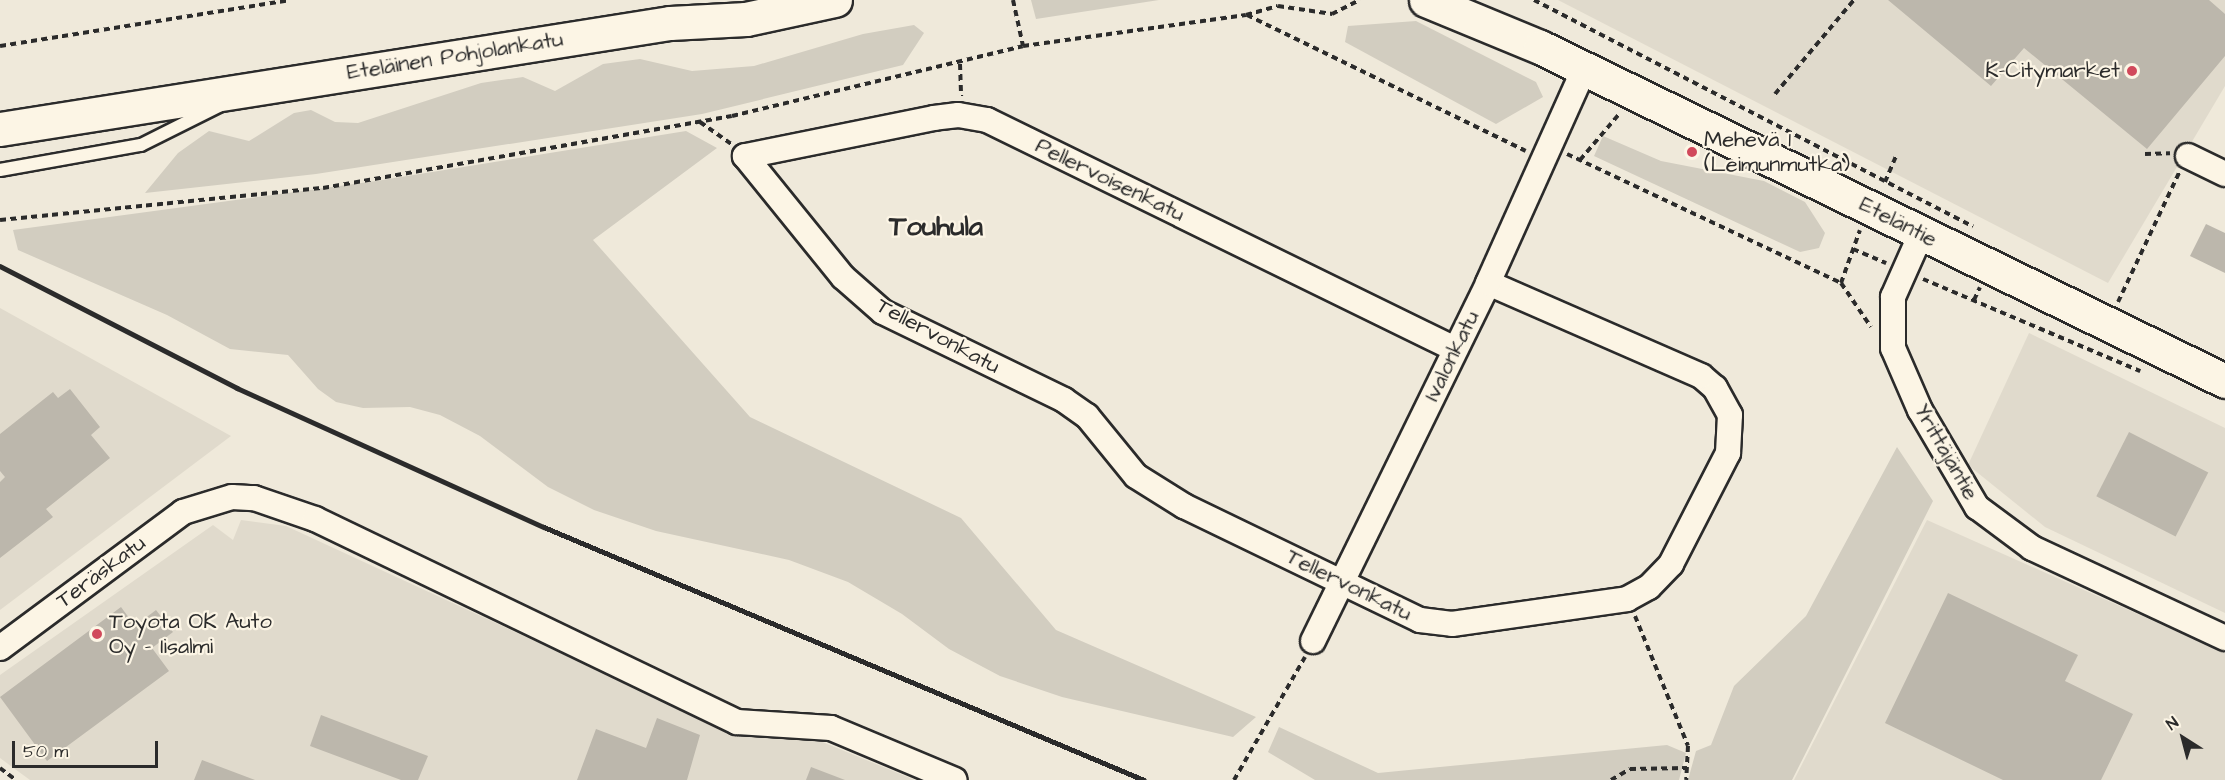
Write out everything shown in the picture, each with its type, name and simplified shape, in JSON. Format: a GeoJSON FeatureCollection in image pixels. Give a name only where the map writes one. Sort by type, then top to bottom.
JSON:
{"type":"FeatureCollection","features":[{"type":"Feature","properties":{"kind":"street","name":"Eteläinen Pohjolankatu"},"geometry":{"type":"LineString","coordinates":[[670,23],[737,0]]}},
{"type":"Feature","properties":{"kind":"street","name":"Eteläinen Pohjolankatu"},"geometry":{"type":"LineString","coordinates":[[0,129],[240,88],[670,23],[746,19],[835,0]]}},
{"type":"Feature","properties":{"kind":"street","name":"Eteläntie"},"geometry":{"type":"LineString","coordinates":[[1426,0],[1540,47],[2225,381]]}},
{"type":"Feature","properties":{"kind":"street","name":"Eteläntie"},"geometry":{"type":"LineString","coordinates":[[1467,0],[1540,47]]}},
{"type":"Feature","properties":{"kind":"street","name":"Ivalonkatu"},"geometry":{"type":"LineString","coordinates":[[1313,641],[1488,283],[1584,69]]}},
{"type":"Feature","properties":{"kind":"street","name":"Pellervoisenkatu"},"geometry":{"type":"LineString","coordinates":[[745,156],[958,115],[987,120],[1455,349]]}},
{"type":"Feature","properties":{"kind":"street","name":"Tellervonkatu"},"geometry":{"type":"LineString","coordinates":[[745,156],[843,277],[883,312],[1064,400],[1087,416],[1136,476],[1156,490],[1420,620],[1452,624],[1627,599],[1650,587],[1671,564],[1728,453],[1730,415],[1715,388],[1701,376],[1488,283]]}},
{"type":"Feature","properties":{"kind":"street"},"geometry":{"type":"LineString","coordinates":[[2188,156],[2225,174]]}},
{"type":"Feature","properties":{"kind":"street","name":"Yrittäjäntie"},"geometry":{"type":"LineString","coordinates":[[1921,234],[1903,271],[1890,319],[1893,348],[1920,410],[1977,507],[2032,548],[2225,638]]}},
{"type":"Feature","properties":{"kind":"street","name":"Teräskatu"},"geometry":{"type":"LineString","coordinates":[[0,648],[158,529],[207,503],[232,497],[276,503],[737,722],[831,728],[955,780]]}},
{"type":"Feature","properties":{"kind":"lane"},"geometry":{"type":"LineString","coordinates":[[0,170],[141,146],[216,109],[240,88]]}},
{"type":"Feature","properties":{"kind":"path"},"geometry":{"type":"LineString","coordinates":[[0,46],[289,0]]}},
{"type":"Feature","properties":{"kind":"path"},"geometry":{"type":"LineString","coordinates":[[1013,0],[1023,46]]}},
{"type":"Feature","properties":{"kind":"path"},"geometry":{"type":"LineString","coordinates":[[0,220],[323,188],[699,122],[960,64],[1023,46],[1246,15],[1278,6],[1332,14],[1360,0]]}},
{"type":"Feature","properties":{"kind":"path"},"geometry":{"type":"LineString","coordinates":[[1534,0],[1980,231]]}},
{"type":"Feature","properties":{"kind":"path"},"geometry":{"type":"LineString","coordinates":[[1775,94],[1854,0]]}},
{"type":"Feature","properties":{"kind":"path"},"geometry":{"type":"LineString","coordinates":[[1246,15],[1841,283],[1853,249],[2143,372]]}},
{"type":"Feature","properties":{"kind":"path"},"geometry":{"type":"LineString","coordinates":[[958,115],[960,64]]}},
{"type":"Feature","properties":{"kind":"path"},"geometry":{"type":"LineString","coordinates":[[699,122],[745,156]]}},
{"type":"Feature","properties":{"kind":"path"},"geometry":{"type":"LineString","coordinates":[[1885,182],[1896,156]]}},
{"type":"Feature","properties":{"kind":"path"},"geometry":{"type":"LineString","coordinates":[[2118,303],[2188,156]]}},
{"type":"Feature","properties":{"kind":"path"},"geometry":{"type":"LineString","coordinates":[[2110,299],[2128,308]]}},
{"type":"Feature","properties":{"kind":"path"},"geometry":{"type":"LineString","coordinates":[[1627,599],[1688,746],[1686,780]]}},
{"type":"Feature","properties":{"kind":"path"},"geometry":{"type":"LineString","coordinates":[[1234,780],[1313,641]]}},
{"type":"Feature","properties":{"kind":"path"},"geometry":{"type":"LineString","coordinates":[[0,768],[16,780]]}},
{"type":"Feature","properties":{"kind":"path"},"geometry":{"type":"LineString","coordinates":[[1611,780],[1630,770],[1687,768]]}},
{"type":"Feature","properties":{"kind":"shaded area"},"geometry":{"type":"Polygon","coordinates":[[[1031,0],[1159,0],[1036,19],[1031,0]]]}},
{"type":"Feature","properties":{"kind":"shaded area"},"geometry":{"type":"Polygon","coordinates":[[[1558,0],[2225,0],[2225,86],[2108,283],[1558,0]]]}},
{"type":"Feature","properties":{"kind":"shaded area"},"geometry":{"type":"Polygon","coordinates":[[[1416,21],[1536,82],[1543,97],[1496,124],[1345,42],[1348,26],[1416,21]]]}},
{"type":"Feature","properties":{"kind":"shaded area"},"geometry":{"type":"Polygon","coordinates":[[[914,25],[924,33],[903,65],[702,114],[316,174],[145,193],[178,153],[209,131],[249,141],[294,113],[311,110],[335,122],[358,123],[481,83],[523,77],[555,91],[603,64],[640,59],[692,71],[754,66],[863,34],[914,25]]]}},
{"type":"Feature","properties":{"kind":"shaded area"},"geometry":{"type":"Polygon","coordinates":[[[686,131],[717,148],[593,240],[750,417],[961,518],[1056,630],[1256,717],[1233,737],[1062,697],[1000,676],[949,649],[902,614],[848,582],[789,560],[656,531],[594,510],[548,487],[480,436],[440,415],[410,407],[363,408],[336,402],[318,389],[288,355],[230,349],[167,315],[18,250],[13,230],[376,181],[686,131]]]}},
{"type":"Feature","properties":{"kind":"shaded area"},"geometry":{"type":"Polygon","coordinates":[[[1603,136],[1661,161],[1764,181],[1805,202],[1825,233],[1819,248],[1800,252],[1594,156],[1603,136]]]}},
{"type":"Feature","properties":{"kind":"shaded area"},"geometry":{"type":"Polygon","coordinates":[[[0,308],[231,436],[0,610],[0,308]]]}},
{"type":"Feature","properties":{"kind":"shaded area"},"geometry":{"type":"Polygon","coordinates":[[[2029,333],[2225,428],[2225,613],[2045,527],[1968,465],[2029,333]]]}},
{"type":"Feature","properties":{"kind":"shaded area"},"geometry":{"type":"Polygon","coordinates":[[[1897,447],[1933,501],[1792,780],[1688,780],[1696,751],[1711,745],[1734,686],[1806,616],[1897,447]]]}},
{"type":"Feature","properties":{"kind":"shaded area"},"geometry":{"type":"Polygon","coordinates":[[[241,520],[286,526],[740,736],[820,741],[915,780],[30,780],[0,758],[0,675],[213,525],[233,540],[241,520]]]}},
{"type":"Feature","properties":{"kind":"shaded area"},"geometry":{"type":"Polygon","coordinates":[[[1927,520],[2225,653],[2225,780],[1794,780],[1927,520]]]}},
{"type":"Feature","properties":{"kind":"shaded area"},"geometry":{"type":"Polygon","coordinates":[[[1279,727],[1378,773],[1667,745],[1686,753],[1679,780],[1315,780],[1268,752],[1279,727]]]}},
{"type":"Feature","properties":{"kind":"building","name":"K-Citymarket"},"geometry":{"type":"Polygon","coordinates":[[[1888,0],[2209,0],[2225,14],[2225,56],[2147,149],[2024,48],[1991,86],[1888,0]]]}},
{"type":"Feature","properties":{"kind":"building"},"geometry":{"type":"Polygon","coordinates":[[[2206,224],[2225,233],[2225,273],[2190,256],[2206,224]]]}},
{"type":"Feature","properties":{"kind":"building"},"geometry":{"type":"Polygon","coordinates":[[[70,389],[100,427],[91,435],[110,458],[46,509],[53,517],[0,558],[0,482],[5,477],[0,471],[0,434],[53,392],[58,398],[70,389]]]}},
{"type":"Feature","properties":{"kind":"building"},"geometry":{"type":"Polygon","coordinates":[[[2129,432],[2208,472],[2176,537],[2096,496],[2129,432]]]}},
{"type":"Feature","properties":{"kind":"building"},"geometry":{"type":"Polygon","coordinates":[[[1948,593],[2078,655],[2065,681],[2133,714],[2101,780],[2003,780],[1885,723],[1948,593]]]}},
{"type":"Feature","properties":{"kind":"building"},"geometry":{"type":"Polygon","coordinates":[[[121,607],[135,626],[156,610],[173,632],[152,648],[169,671],[47,761],[0,697],[121,607]]]}},
{"type":"Feature","properties":{"kind":"building"},"geometry":{"type":"Polygon","coordinates":[[[321,715],[428,756],[418,780],[401,780],[310,746],[321,715]]]}},
{"type":"Feature","properties":{"kind":"building"},"geometry":{"type":"Polygon","coordinates":[[[657,718],[700,735],[687,780],[577,780],[596,729],[646,748],[657,718]]]}},
{"type":"Feature","properties":{"kind":"building"},"geometry":{"type":"Polygon","coordinates":[[[202,760],[255,780],[194,780],[202,760]]]}},
{"type":"Feature","properties":{"kind":"building"},"geometry":{"type":"Polygon","coordinates":[[[811,767],[845,780],[806,780],[811,767]]]}},
{"type":"Feature","properties":{"kind":"railway"},"geometry":{"type":"LineString","coordinates":[[0,266],[237,388],[544,527],[1144,780]]}},
{"type":"Feature","properties":{"kind":"place","name":"K-Citymarket"},"geometry":{"type":"Point","coordinates":[2132,71]}},
{"type":"Feature","properties":{"kind":"place","name":"Mehevä 1 (Leimunmutka)"},"geometry":{"type":"Point","coordinates":[1692,152]}},
{"type":"Feature","properties":{"kind":"place","name":"Toyota OK Auto Oy - Iisalmi"},"geometry":{"type":"Point","coordinates":[97,634]}},
{"type":"Feature","properties":{"kind":"district","name":"Touhula"},"geometry":{"type":"Point","coordinates":[936,227]}}]}
